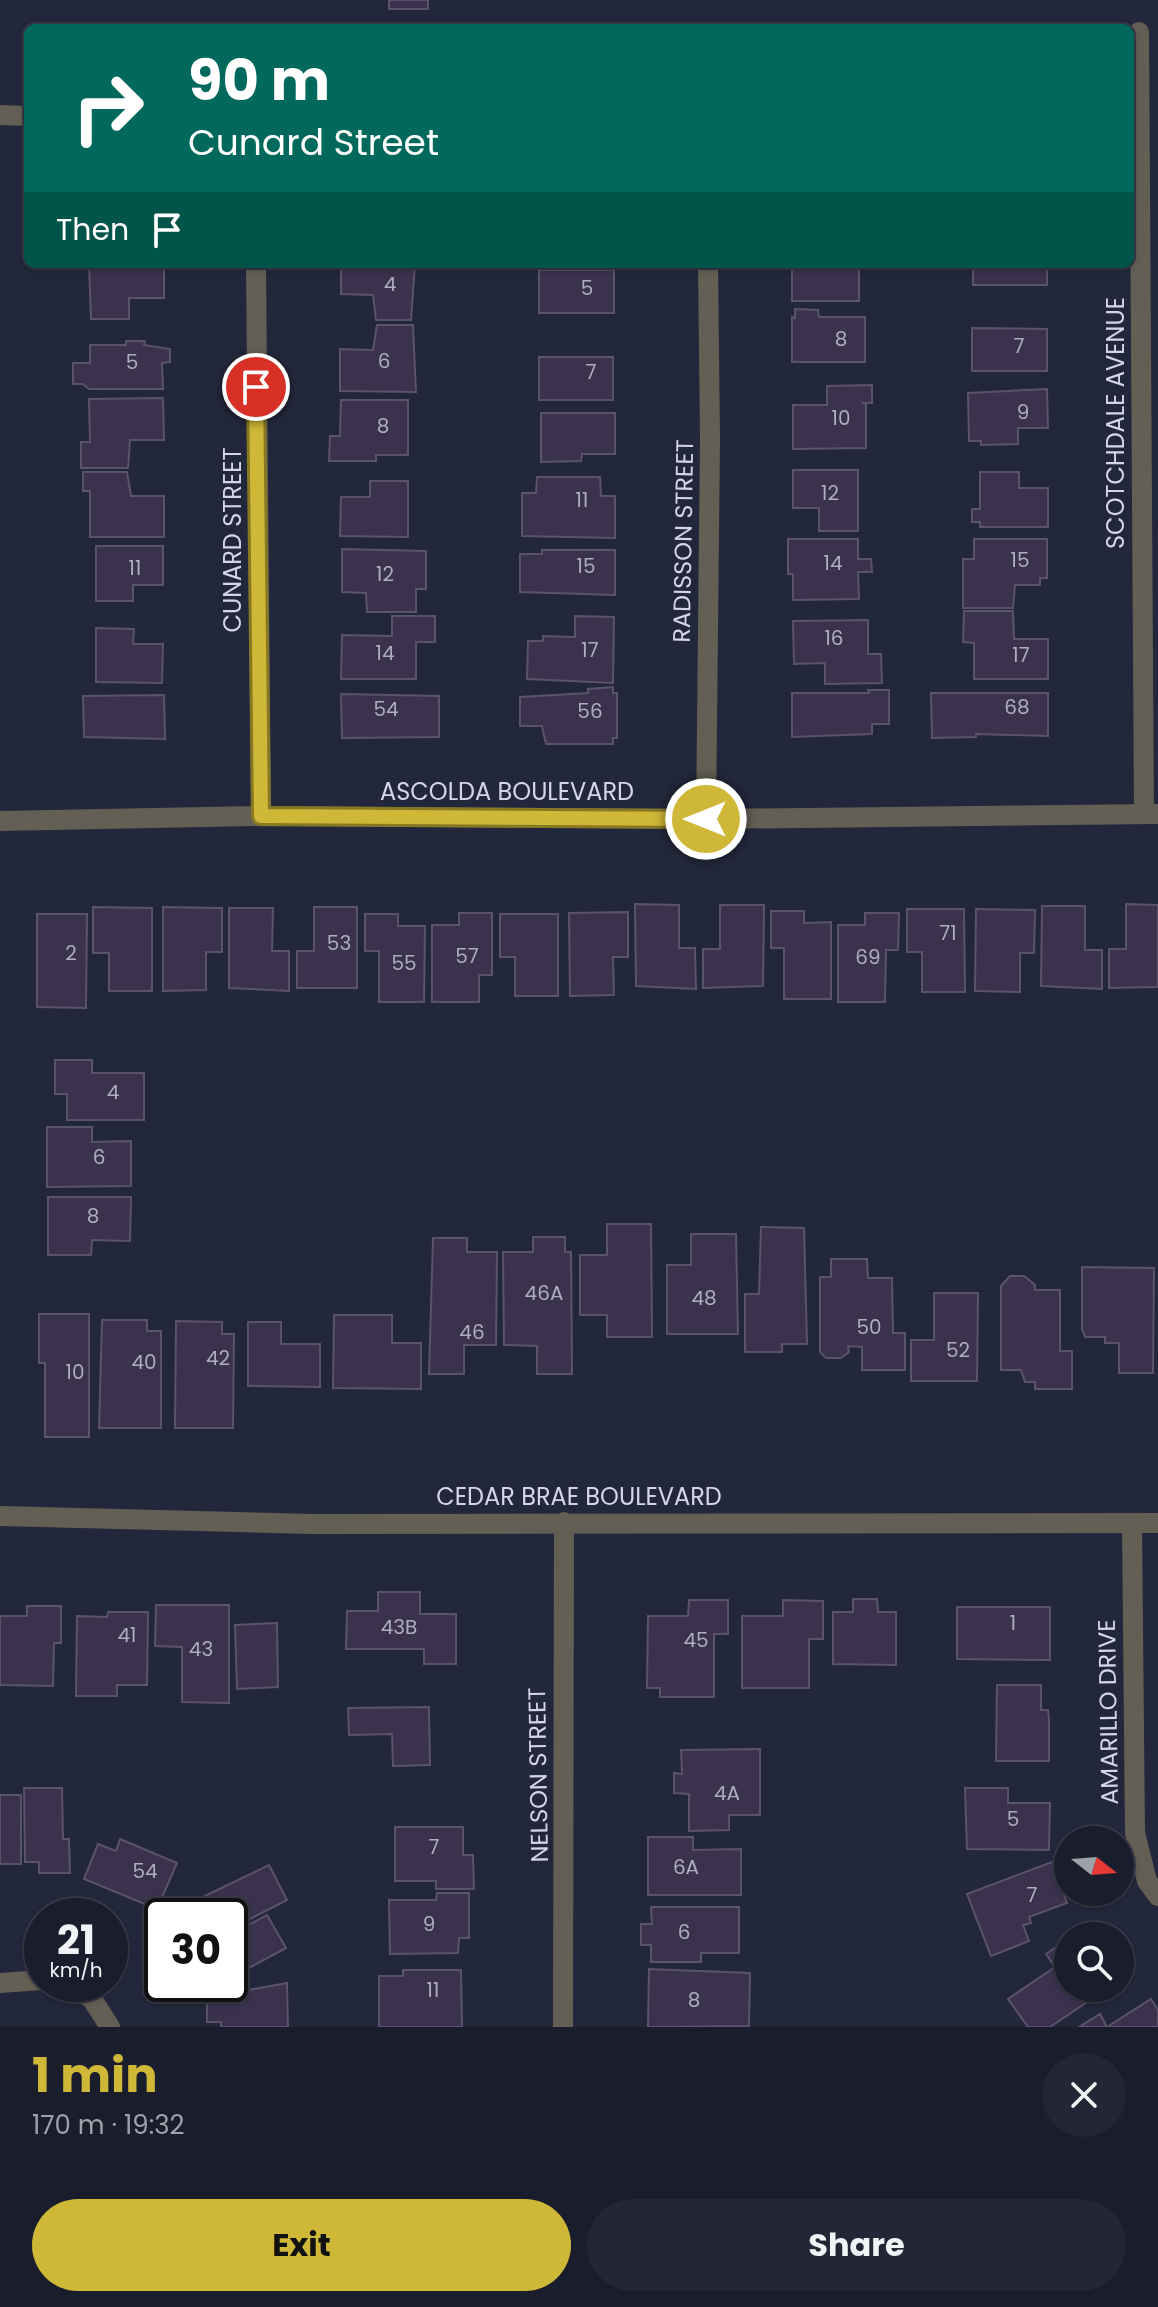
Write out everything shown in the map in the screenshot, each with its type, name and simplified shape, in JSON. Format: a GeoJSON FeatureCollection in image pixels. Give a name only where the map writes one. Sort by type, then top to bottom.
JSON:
{"type":"FeatureCollection","features":[{"type":"Feature","properties":{"kind":"street","name":"SCOTCHDALE AVENUE"},"geometry":{"type":"LineString","coordinates":[[1142,32],[1151,814]]}},
{"type":"Feature","properties":{"kind":"street"},"geometry":{"type":"LineString","coordinates":[[0,115],[24,116]]}},
{"type":"Feature","properties":{"kind":"street","name":"CUNARD STREET"},"geometry":{"type":"LineString","coordinates":[[256,268],[261,816]]}},
{"type":"Feature","properties":{"kind":"street","name":"RADISSON STREET"},"geometry":{"type":"LineString","coordinates":[[706,819],[710,439],[708,268]]}},
{"type":"Feature","properties":{"kind":"street","name":"ASCOLDA BOULEVARD"},"geometry":{"type":"LineString","coordinates":[[0,821],[261,816],[706,819],[1151,814]]}},
{"type":"Feature","properties":{"kind":"street","name":"CEDAR BRAE BOULEVARD"},"geometry":{"type":"LineString","coordinates":[[0,1516],[312,1524],[1158,1523]]}},
{"type":"Feature","properties":{"kind":"street","name":"NELSON STREET"},"geometry":{"type":"LineString","coordinates":[[563,2027],[564,1522]]}},
{"type":"Feature","properties":{"kind":"street","name":"AMARILLO DRIVE"},"geometry":{"type":"LineString","coordinates":[[1132,1523],[1135,1833],[1147,1881],[1158,1896]]}},
{"type":"Feature","properties":{"kind":"street"},"geometry":{"type":"LineString","coordinates":[[0,1983],[24,1981]]}},
{"type":"Feature","properties":{"kind":"street"},"geometry":{"type":"LineString","coordinates":[[94,2002],[110,2027]]}},
{"type":"Feature","properties":{"kind":"building"},"geometry":{"type":"Polygon","coordinates":[[[389,0],[428,0],[428,9],[389,9],[389,0]]]}},
{"type":"Feature","properties":{"kind":"building"},"geometry":{"type":"Polygon","coordinates":[[[89,268],[164,268],[164,298],[129,298],[129,319],[91,319],[89,268]]]}},
{"type":"Feature","properties":{"kind":"building"},"geometry":{"type":"Polygon","coordinates":[[[341,268],[415,268],[411,320],[376,320],[373,295],[341,294],[341,268]]]}},
{"type":"Feature","properties":{"kind":"building"},"geometry":{"type":"Polygon","coordinates":[[[792,268],[859,268],[859,301],[792,301],[792,268]]]}},
{"type":"Feature","properties":{"kind":"building"},"geometry":{"type":"Polygon","coordinates":[[[973,268],[1047,268],[1047,285],[973,285],[973,268]]]}},
{"type":"Feature","properties":{"kind":"building"},"geometry":{"type":"Polygon","coordinates":[[[539,270],[614,270],[614,313],[539,313],[539,270]]]}},
{"type":"Feature","properties":{"kind":"building"},"geometry":{"type":"Polygon","coordinates":[[[795,309],[818,310],[819,317],[865,317],[865,362],[792,362],[792,317],[795,318],[795,309]]]}},
{"type":"Feature","properties":{"kind":"building"},"geometry":{"type":"Polygon","coordinates":[[[377,325],[413,325],[416,392],[340,391],[340,349],[373,350],[377,325]]]}},
{"type":"Feature","properties":{"kind":"building"},"geometry":{"type":"Polygon","coordinates":[[[972,328],[1047,329],[1047,371],[972,371],[972,328]]]}},
{"type":"Feature","properties":{"kind":"building"},"geometry":{"type":"Polygon","coordinates":[[[126,341],[145,341],[144,345],[170,349],[170,362],[162,363],[163,389],[89,389],[83,384],[73,384],[73,363],[90,363],[90,345],[126,345],[126,341]]]}},
{"type":"Feature","properties":{"kind":"building"},"geometry":{"type":"Polygon","coordinates":[[[539,357],[613,357],[613,400],[539,400],[539,357]]]}},
{"type":"Feature","properties":{"kind":"building"},"geometry":{"type":"Polygon","coordinates":[[[872,385],[872,403],[862,403],[866,404],[866,448],[793,449],[793,405],[827,405],[827,386],[872,385]]]}},
{"type":"Feature","properties":{"kind":"building"},"geometry":{"type":"Polygon","coordinates":[[[1047,389],[1048,428],[1018,428],[1018,444],[981,445],[981,441],[969,441],[968,393],[1047,389]]]}},
{"type":"Feature","properties":{"kind":"building"},"geometry":{"type":"Polygon","coordinates":[[[163,398],[164,440],[130,440],[128,468],[81,468],[81,442],[90,442],[89,399],[163,398]]]}},
{"type":"Feature","properties":{"kind":"building"},"geometry":{"type":"Polygon","coordinates":[[[341,400],[408,400],[408,455],[376,455],[376,461],[329,461],[330,436],[340,436],[341,400]]]}},
{"type":"Feature","properties":{"kind":"building"},"geometry":{"type":"Polygon","coordinates":[[[541,413],[615,413],[615,454],[582,454],[581,461],[541,462],[541,413]]]}},
{"type":"Feature","properties":{"kind":"building"},"geometry":{"type":"Polygon","coordinates":[[[793,470],[858,470],[858,531],[819,531],[819,508],[793,508],[793,470]]]}},
{"type":"Feature","properties":{"kind":"building"},"geometry":{"type":"Polygon","coordinates":[[[83,472],[127,472],[131,496],[164,496],[164,537],[90,537],[90,491],[83,491],[83,472]]]}},
{"type":"Feature","properties":{"kind":"building"},"geometry":{"type":"Polygon","coordinates":[[[980,472],[1019,472],[1019,488],[1048,488],[1048,527],[980,527],[980,522],[972,522],[972,509],[980,509],[980,472]]]}},
{"type":"Feature","properties":{"kind":"building"},"geometry":{"type":"Polygon","coordinates":[[[537,477],[600,477],[601,496],[615,496],[615,538],[522,536],[522,493],[536,493],[537,477]]]}},
{"type":"Feature","properties":{"kind":"building"},"geometry":{"type":"Polygon","coordinates":[[[370,481],[408,481],[408,537],[340,536],[341,497],[370,497],[370,481]]]}},
{"type":"Feature","properties":{"kind":"building"},"geometry":{"type":"Polygon","coordinates":[[[788,539],[858,539],[858,559],[871,559],[872,572],[858,572],[859,599],[793,600],[793,574],[788,574],[788,539]]]}},
{"type":"Feature","properties":{"kind":"building"},"geometry":{"type":"Polygon","coordinates":[[[974,539],[1047,539],[1047,578],[1040,578],[1040,585],[1015,585],[1013,608],[963,608],[963,559],[974,559],[974,539]]]}},
{"type":"Feature","properties":{"kind":"building"},"geometry":{"type":"Polygon","coordinates":[[[96,546],[163,546],[163,585],[133,585],[133,601],[96,601],[96,546]]]}},
{"type":"Feature","properties":{"kind":"building"},"geometry":{"type":"Polygon","coordinates":[[[342,549],[426,551],[426,589],[416,589],[416,612],[367,612],[366,593],[342,592],[342,549]]]}},
{"type":"Feature","properties":{"kind":"building"},"geometry":{"type":"Polygon","coordinates":[[[542,550],[615,550],[615,595],[520,592],[520,554],[542,554],[542,550]]]}},
{"type":"Feature","properties":{"kind":"building"},"geometry":{"type":"Polygon","coordinates":[[[964,611],[1013,611],[1014,639],[1048,639],[1048,679],[974,679],[974,643],[963,642],[964,611]]]}},
{"type":"Feature","properties":{"kind":"building"},"geometry":{"type":"Polygon","coordinates":[[[392,616],[435,616],[435,642],[416,642],[416,679],[341,679],[342,635],[392,636],[392,616]]]}},
{"type":"Feature","properties":{"kind":"building"},"geometry":{"type":"Polygon","coordinates":[[[575,616],[614,617],[613,683],[527,679],[528,641],[543,641],[543,636],[575,637],[575,616]]]}},
{"type":"Feature","properties":{"kind":"building"},"geometry":{"type":"Polygon","coordinates":[[[868,620],[868,654],[881,654],[882,683],[825,684],[825,663],[794,664],[793,621],[868,620]]]}},
{"type":"Feature","properties":{"kind":"building"},"geometry":{"type":"Polygon","coordinates":[[[96,628],[134,629],[133,644],[163,644],[162,683],[96,682],[96,628]]]}},
{"type":"Feature","properties":{"kind":"building"},"geometry":{"type":"Polygon","coordinates":[[[613,687],[613,693],[617,693],[617,738],[613,738],[613,744],[546,744],[542,726],[520,726],[520,697],[588,693],[588,689],[613,687]]]}},
{"type":"Feature","properties":{"kind":"building"},"geometry":{"type":"Polygon","coordinates":[[[868,690],[889,690],[889,724],[872,724],[872,734],[792,737],[792,693],[869,693],[868,690]]]}},
{"type":"Feature","properties":{"kind":"building"},"geometry":{"type":"Polygon","coordinates":[[[931,693],[1048,693],[1048,736],[976,734],[976,737],[932,738],[931,693]]]}},
{"type":"Feature","properties":{"kind":"building"},"geometry":{"type":"Polygon","coordinates":[[[341,694],[439,696],[439,737],[342,738],[341,694]]]}},
{"type":"Feature","properties":{"kind":"building"},"geometry":{"type":"Polygon","coordinates":[[[164,695],[165,739],[84,737],[83,696],[164,695]]]}},
{"type":"Feature","properties":{"kind":"building"},"geometry":{"type":"Polygon","coordinates":[[[635,904],[679,905],[679,948],[695,948],[696,989],[636,986],[635,904]]]}},
{"type":"Feature","properties":{"kind":"building"},"geometry":{"type":"Polygon","coordinates":[[[1126,904],[1158,905],[1158,987],[1109,988],[1109,949],[1126,949],[1126,904]]]}},
{"type":"Feature","properties":{"kind":"building"},"geometry":{"type":"Polygon","coordinates":[[[720,905],[764,905],[763,986],[703,988],[703,949],[720,949],[720,905]]]}},
{"type":"Feature","properties":{"kind":"building"},"geometry":{"type":"Polygon","coordinates":[[[1042,906],[1085,906],[1085,950],[1102,950],[1102,989],[1041,986],[1042,906]]]}},
{"type":"Feature","properties":{"kind":"building"},"geometry":{"type":"Polygon","coordinates":[[[93,907],[152,908],[152,991],[109,991],[109,953],[93,953],[93,907]]]}},
{"type":"Feature","properties":{"kind":"building"},"geometry":{"type":"Polygon","coordinates":[[[163,907],[222,908],[222,952],[206,952],[206,990],[163,991],[163,907]]]}},
{"type":"Feature","properties":{"kind":"building"},"geometry":{"type":"Polygon","coordinates":[[[314,907],[357,907],[357,988],[297,988],[297,951],[314,951],[314,907]]]}},
{"type":"Feature","properties":{"kind":"building"},"geometry":{"type":"Polygon","coordinates":[[[229,908],[273,908],[272,951],[289,951],[289,991],[229,988],[229,908]]]}},
{"type":"Feature","properties":{"kind":"building"},"geometry":{"type":"Polygon","coordinates":[[[907,909],[964,909],[965,992],[922,992],[922,952],[907,952],[907,909]]]}},
{"type":"Feature","properties":{"kind":"building"},"geometry":{"type":"Polygon","coordinates":[[[976,909],[1035,910],[1034,953],[1020,953],[1020,992],[975,991],[976,909]]]}},
{"type":"Feature","properties":{"kind":"building"},"geometry":{"type":"Polygon","coordinates":[[[771,911],[804,911],[804,923],[831,922],[831,999],[784,999],[784,948],[771,948],[771,911]]]}},
{"type":"Feature","properties":{"kind":"building"},"geometry":{"type":"Polygon","coordinates":[[[628,912],[628,957],[613,957],[614,995],[570,996],[569,913],[628,912]]]}},
{"type":"Feature","properties":{"kind":"building"},"geometry":{"type":"Polygon","coordinates":[[[459,913],[492,913],[492,975],[479,975],[479,1002],[432,1002],[432,925],[459,925],[459,913]]]}},
{"type":"Feature","properties":{"kind":"building"},"geometry":{"type":"Polygon","coordinates":[[[865,913],[899,913],[898,950],[886,950],[885,1002],[838,1002],[838,925],[865,925],[865,913]]]}},
{"type":"Feature","properties":{"kind":"building"},"geometry":{"type":"Polygon","coordinates":[[[37,914],[87,914],[86,1008],[37,1007],[37,914]]]}},
{"type":"Feature","properties":{"kind":"building"},"geometry":{"type":"Polygon","coordinates":[[[365,914],[398,914],[398,926],[425,926],[424,1002],[379,1002],[379,951],[365,951],[365,914]]]}},
{"type":"Feature","properties":{"kind":"building"},"geometry":{"type":"Polygon","coordinates":[[[500,914],[558,914],[558,996],[515,996],[515,957],[500,957],[500,914]]]}},
{"type":"Feature","properties":{"kind":"building"},"geometry":{"type":"Polygon","coordinates":[[[55,1060],[92,1060],[92,1073],[144,1073],[144,1120],[67,1120],[67,1094],[55,1094],[55,1060]]]}},
{"type":"Feature","properties":{"kind":"building"},"geometry":{"type":"Polygon","coordinates":[[[47,1127],[92,1127],[92,1142],[131,1141],[131,1186],[47,1187],[47,1127]]]}},
{"type":"Feature","properties":{"kind":"building"},"geometry":{"type":"Polygon","coordinates":[[[48,1197],[131,1197],[130,1241],[92,1240],[91,1255],[48,1255],[48,1197]]]}},
{"type":"Feature","properties":{"kind":"building"},"geometry":{"type":"Polygon","coordinates":[[[607,1224],[651,1224],[652,1337],[607,1337],[607,1315],[580,1315],[580,1255],[607,1255],[607,1224]]]}},
{"type":"Feature","properties":{"kind":"building"},"geometry":{"type":"Polygon","coordinates":[[[761,1227],[804,1228],[807,1344],[782,1344],[782,1352],[745,1352],[745,1294],[759,1294],[761,1227]]]}},
{"type":"Feature","properties":{"kind":"building"},"geometry":{"type":"Polygon","coordinates":[[[691,1234],[736,1234],[738,1334],[667,1334],[667,1265],[691,1265],[691,1234]]]}},
{"type":"Feature","properties":{"kind":"building"},"geometry":{"type":"Polygon","coordinates":[[[533,1237],[565,1237],[565,1252],[571,1252],[572,1374],[537,1374],[537,1346],[504,1345],[503,1252],[533,1252],[533,1237]]]}},
{"type":"Feature","properties":{"kind":"building"},"geometry":{"type":"Polygon","coordinates":[[[433,1238],[467,1238],[467,1252],[497,1252],[496,1345],[464,1345],[464,1374],[429,1374],[433,1238]]]}},
{"type":"Feature","properties":{"kind":"building"},"geometry":{"type":"Polygon","coordinates":[[[831,1259],[867,1259],[868,1278],[892,1278],[893,1333],[905,1333],[905,1370],[862,1370],[862,1347],[848,1346],[849,1352],[841,1358],[826,1358],[820,1352],[820,1277],[831,1277],[831,1259]]]}},
{"type":"Feature","properties":{"kind":"building"},"geometry":{"type":"Polygon","coordinates":[[[1082,1267],[1154,1268],[1153,1373],[1119,1373],[1119,1343],[1105,1343],[1105,1337],[1085,1337],[1082,1329],[1082,1267]]]}},
{"type":"Feature","properties":{"kind":"building"},"geometry":{"type":"Polygon","coordinates":[[[1010,1276],[1024,1276],[1035,1285],[1035,1290],[1060,1290],[1060,1351],[1072,1351],[1072,1389],[1035,1389],[1035,1382],[1025,1382],[1021,1370],[1001,1370],[1001,1286],[1010,1276]]]}},
{"type":"Feature","properties":{"kind":"building"},"geometry":{"type":"Polygon","coordinates":[[[934,1293],[978,1293],[977,1381],[911,1381],[911,1340],[934,1340],[934,1293]]]}},
{"type":"Feature","properties":{"kind":"building"},"geometry":{"type":"Polygon","coordinates":[[[39,1314],[89,1314],[89,1437],[45,1437],[45,1363],[39,1363],[39,1314]]]}},
{"type":"Feature","properties":{"kind":"building"},"geometry":{"type":"Polygon","coordinates":[[[334,1315],[392,1315],[392,1343],[421,1343],[421,1389],[333,1388],[334,1315]]]}},
{"type":"Feature","properties":{"kind":"building"},"geometry":{"type":"Polygon","coordinates":[[[102,1320],[147,1320],[147,1331],[161,1331],[161,1428],[99,1428],[102,1320]]]}},
{"type":"Feature","properties":{"kind":"building"},"geometry":{"type":"Polygon","coordinates":[[[176,1321],[222,1322],[222,1334],[234,1334],[233,1428],[175,1428],[176,1321]]]}},
{"type":"Feature","properties":{"kind":"building"},"geometry":{"type":"Polygon","coordinates":[[[248,1322],[281,1322],[281,1344],[320,1344],[320,1387],[248,1386],[248,1322]]]}},
{"type":"Feature","properties":{"kind":"building"},"geometry":{"type":"Polygon","coordinates":[[[378,1592],[420,1592],[420,1614],[456,1614],[456,1664],[424,1664],[424,1649],[346,1649],[347,1611],[378,1611],[378,1592]]]}},
{"type":"Feature","properties":{"kind":"building"},"geometry":{"type":"Polygon","coordinates":[[[853,1599],[877,1599],[878,1612],[896,1612],[896,1665],[833,1664],[833,1612],[853,1612],[853,1599]]]}},
{"type":"Feature","properties":{"kind":"building"},"geometry":{"type":"Polygon","coordinates":[[[689,1600],[728,1600],[728,1634],[714,1634],[714,1697],[660,1697],[660,1688],[647,1688],[648,1616],[688,1616],[689,1600]]]}},
{"type":"Feature","properties":{"kind":"building"},"geometry":{"type":"Polygon","coordinates":[[[783,1600],[823,1601],[823,1639],[809,1639],[809,1688],[742,1688],[742,1616],[783,1616],[783,1600]]]}},
{"type":"Feature","properties":{"kind":"building"},"geometry":{"type":"Polygon","coordinates":[[[156,1605],[229,1605],[229,1703],[182,1702],[182,1647],[155,1646],[156,1605]]]}},
{"type":"Feature","properties":{"kind":"building"},"geometry":{"type":"Polygon","coordinates":[[[27,1606],[61,1606],[61,1643],[54,1643],[53,1686],[0,1685],[0,1616],[27,1616],[27,1606]]]}},
{"type":"Feature","properties":{"kind":"building"},"geometry":{"type":"Polygon","coordinates":[[[957,1607],[1050,1607],[1050,1660],[957,1659],[957,1607]]]}},
{"type":"Feature","properties":{"kind":"building"},"geometry":{"type":"Polygon","coordinates":[[[108,1612],[148,1612],[147,1685],[117,1685],[117,1696],[76,1696],[77,1616],[107,1617],[108,1612]]]}},
{"type":"Feature","properties":{"kind":"building"},"geometry":{"type":"Polygon","coordinates":[[[277,1623],[278,1687],[237,1689],[235,1625],[277,1623]]]}},
{"type":"Feature","properties":{"kind":"building"},"geometry":{"type":"Polygon","coordinates":[[[997,1685],[1041,1685],[1041,1710],[1048,1710],[1049,1761],[996,1761],[997,1685]]]}},
{"type":"Feature","properties":{"kind":"building"},"geometry":{"type":"Polygon","coordinates":[[[429,1707],[430,1765],[393,1766],[392,1734],[349,1735],[348,1708],[429,1707]]]}},
{"type":"Feature","properties":{"kind":"building"},"geometry":{"type":"Polygon","coordinates":[[[760,1749],[760,1815],[729,1815],[729,1830],[689,1831],[689,1794],[674,1793],[674,1773],[682,1774],[681,1750],[760,1749]]]}},
{"type":"Feature","properties":{"kind":"building"},"geometry":{"type":"Polygon","coordinates":[[[24,1788],[62,1788],[63,1839],[69,1839],[70,1873],[39,1873],[39,1862],[25,1862],[24,1788]]]}},
{"type":"Feature","properties":{"kind":"building"},"geometry":{"type":"Polygon","coordinates":[[[965,1788],[1008,1788],[1008,1803],[1050,1803],[1049,1850],[967,1849],[965,1788]]]}},
{"type":"Feature","properties":{"kind":"building"},"geometry":{"type":"Polygon","coordinates":[[[0,1795],[21,1795],[21,1864],[0,1864],[0,1795]]]}},
{"type":"Feature","properties":{"kind":"building"},"geometry":{"type":"Polygon","coordinates":[[[395,1827],[463,1827],[463,1855],[473,1855],[474,1889],[436,1889],[436,1881],[395,1881],[395,1827]]]}},
{"type":"Feature","properties":{"kind":"building"},"geometry":{"type":"Polygon","coordinates":[[[648,1837],[693,1837],[693,1850],[741,1849],[741,1895],[648,1895],[648,1837]]]}},
{"type":"Feature","properties":{"kind":"building"},"geometry":{"type":"Polygon","coordinates":[[[120,1839],[177,1863],[162,1898],[144,1898],[144,1904],[84,1879],[98,1844],[116,1851],[120,1839]]]}},
{"type":"Feature","properties":{"kind":"building"},"geometry":{"type":"Polygon","coordinates":[[[1052,1862],[1054,1906],[1059,1906],[1029,1917],[1031,1923],[1023,1925],[1029,1941],[991,1956],[967,1894],[1052,1862]]]}},
{"type":"Feature","properties":{"kind":"building"},"geometry":{"type":"Polygon","coordinates":[[[269,1865],[287,1900],[248,1920],[248,1898],[201,1898],[269,1865]]]}},
{"type":"Feature","properties":{"kind":"building"},"geometry":{"type":"Polygon","coordinates":[[[437,1893],[469,1893],[469,1938],[459,1938],[458,1953],[390,1954],[389,1900],[436,1900],[437,1893]]]}},
{"type":"Feature","properties":{"kind":"building"},"geometry":{"type":"Polygon","coordinates":[[[651,1907],[739,1907],[739,1953],[701,1953],[701,1962],[651,1962],[651,1945],[641,1945],[641,1924],[652,1924],[651,1907]]]}},
{"type":"Feature","properties":{"kind":"building"},"geometry":{"type":"Polygon","coordinates":[[[267,1915],[286,1948],[248,1968],[248,1925],[267,1915]]]}},
{"type":"Feature","properties":{"kind":"building"},"geometry":{"type":"Polygon","coordinates":[[[1054,1949],[1054,1966],[1046,1954],[1054,1949]]]}},
{"type":"Feature","properties":{"kind":"building"},"geometry":{"type":"Polygon","coordinates":[[[1054,1968],[1054,2002],[1087,2002],[1050,2027],[1028,2027],[1008,1999],[1054,1968]]]}},
{"type":"Feature","properties":{"kind":"building"},"geometry":{"type":"Polygon","coordinates":[[[649,1969],[750,1973],[749,2026],[648,2027],[649,1969]]]}},
{"type":"Feature","properties":{"kind":"building"},"geometry":{"type":"Polygon","coordinates":[[[403,1970],[461,1970],[462,2027],[379,2027],[379,1976],[403,1976],[403,1970]]]}},
{"type":"Feature","properties":{"kind":"building"},"geometry":{"type":"Polygon","coordinates":[[[287,1983],[288,2027],[221,2027],[221,2022],[207,2022],[207,2002],[248,2002],[248,1990],[287,1983]]]}},
{"type":"Feature","properties":{"kind":"building"},"geometry":{"type":"Polygon","coordinates":[[[1151,1999],[1158,2010],[1158,2027],[1107,2027],[1151,1999]]]}},
{"type":"Feature","properties":{"kind":"building"},"geometry":{"type":"Polygon","coordinates":[[[1100,2014],[1107,2027],[1079,2027],[1100,2014]]]}},
{"type":"Feature","properties":{"kind":"route"},"geometry":{"type":"LineString","coordinates":[[256,387],[261,816],[706,819]]}}]}
